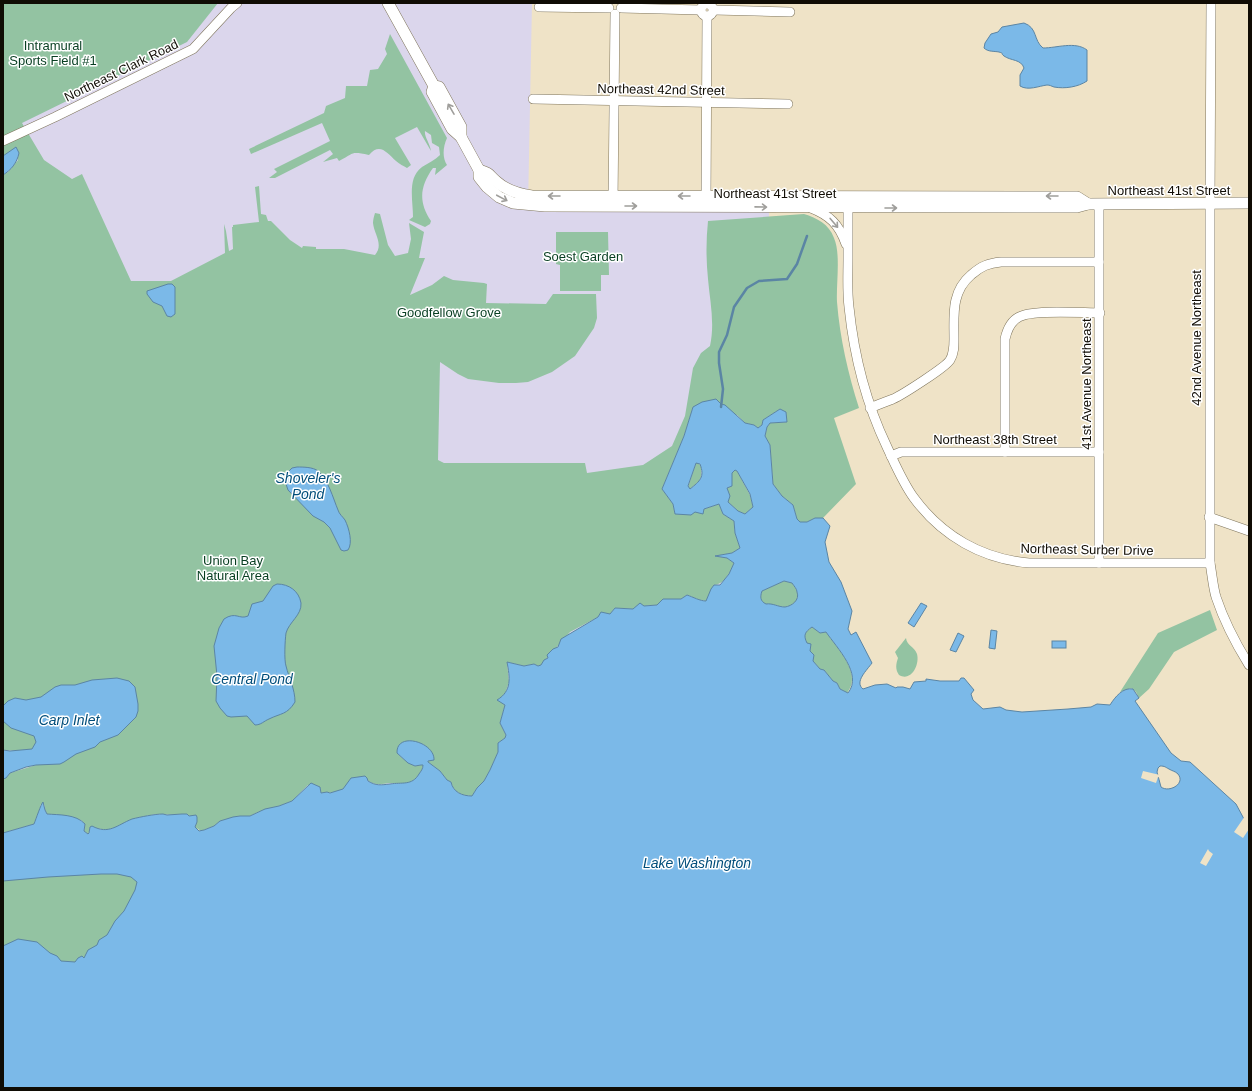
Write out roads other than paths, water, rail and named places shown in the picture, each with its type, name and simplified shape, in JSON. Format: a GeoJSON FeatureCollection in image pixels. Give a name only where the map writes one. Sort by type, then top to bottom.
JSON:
{"type":"FeatureCollection","features":[{"type":"Feature","properties":{"kind":"street","name":"Northeast Clark Road"},"geometry":{"type":"LineString","coordinates":[[3,141],[193,49],[237,3]]}},
{"type":"Feature","properties":{"kind":"street","name":"Northeast 41st Street"},"geometry":{"type":"LineString","coordinates":[[388,3],[434,86],[432,92],[448,123],[461,137],[480,170],[489,173],[495,181],[509,190],[524,195],[613,201],[706,201],[848,196],[1077,197],[1094,204]]}},
{"type":"Feature","properties":{"kind":"street","name":"42nd Avenue Northeast"},"geometry":{"type":"LineString","coordinates":[[1211,3],[1210,563],[1216,596],[1235,643],[1249,665]]}},
{"type":"Feature","properties":{"kind":"street"},"geometry":{"type":"LineString","coordinates":[[539,7],[615,7],[790,12]]}},
{"type":"Feature","properties":{"kind":"street"},"geometry":{"type":"LineString","coordinates":[[613,201],[615,7]]}},
{"type":"Feature","properties":{"kind":"street"},"geometry":{"type":"LineString","coordinates":[[706,201],[707,9]]}},
{"type":"Feature","properties":{"kind":"street","name":"Northeast 42nd Street"},"geometry":{"type":"LineString","coordinates":[[533,99],[788,104]]}},
{"type":"Feature","properties":{"kind":"street","name":"Northeast Surber Drive"},"geometry":{"type":"LineString","coordinates":[[848,196],[848,301],[860,374],[870,408],[891,456],[905,484],[928,515],[940,527],[966,545],[992,556],[1020,562],[1210,563]]}},
{"type":"Feature","properties":{"kind":"street","name":"Northeast 41st Street"},"geometry":{"type":"LineString","coordinates":[[706,201],[848,208],[1077,207],[1094,204],[1249,204]]}},
{"type":"Feature","properties":{"kind":"street","name":"41st Avenue Northeast"},"geometry":{"type":"LineString","coordinates":[[1094,204],[1099,262],[1100,313],[1099,563]]}},
{"type":"Feature","properties":{"kind":"street"},"geometry":{"type":"LineString","coordinates":[[810,207],[824,213],[831,219],[844,236],[848,249]]}},
{"type":"Feature","properties":{"kind":"street"},"geometry":{"type":"LineString","coordinates":[[870,408],[893,399],[941,369],[950,360],[954,346],[954,308],[956,296],[967,278],[982,266],[1001,262],[1099,262]]}},
{"type":"Feature","properties":{"kind":"street"},"geometry":{"type":"LineString","coordinates":[[1005,452],[1005,339],[1006,333],[1013,322],[1018,317],[1030,313],[1100,313]]}},
{"type":"Feature","properties":{"kind":"street","name":"Northeast 38th Street"},"geometry":{"type":"LineString","coordinates":[[891,456],[901,452],[1099,452]]}},
{"type":"Feature","properties":{"kind":"street"},"geometry":{"type":"LineString","coordinates":[[1209,517],[1249,531]]}},
{"type":"Feature","properties":{"kind":"water"},"geometry":{"type":"Polygon","coordinates":[[[1024,23],[1034,31],[1040,45],[1043,48],[1071,45],[1082,47],[1087,50],[1087,81],[1080,85],[1067,88],[1058,88],[1050,85],[1030,88],[1020,86],[1020,75],[1024,68],[1023,65],[1007,58],[1002,53],[989,51],[984,48],[985,43],[991,34],[998,32],[1002,27],[1024,23]]]}},
{"type":"Feature","properties":{"kind":"water"},"geometry":{"type":"Polygon","coordinates":[[[16,147],[19,153],[17,160],[9,171],[3,175],[3,156],[16,147]]]}},
{"type":"Feature","properties":{"kind":"water"},"geometry":{"type":"Polygon","coordinates":[[[172,284],[175,287],[175,314],[171,317],[167,316],[162,306],[153,302],[147,294],[147,291],[172,284]]]}},
{"type":"Feature","properties":{"kind":"water","name":"Lake Washington"},"geometry":{"type":"Polygon","coordinates":[[[716,399],[745,423],[754,425],[758,428],[762,425],[763,420],[780,409],[786,412],[787,422],[770,423],[767,427],[765,436],[770,445],[773,484],[782,496],[793,505],[797,519],[800,522],[807,522],[815,518],[823,518],[830,526],[825,542],[829,562],[841,582],[852,611],[848,629],[851,635],[856,632],[872,663],[861,680],[860,683],[863,689],[875,685],[887,684],[896,688],[903,687],[910,689],[914,682],[926,681],[926,679],[959,681],[961,678],[964,678],[974,690],[971,694],[973,700],[983,709],[1000,707],[1006,710],[1022,712],[1091,707],[1097,704],[1110,705],[1123,691],[1133,689],[1139,698],[1135,701],[1171,753],[1181,761],[1190,762],[1236,804],[1244,819],[1249,824],[1249,1088],[3,1088],[3,946],[18,939],[37,942],[50,953],[57,956],[61,961],[75,962],[82,956],[84,958],[88,950],[97,945],[99,940],[107,935],[115,921],[124,911],[135,890],[137,882],[131,877],[117,874],[48,877],[3,881],[3,833],[34,824],[43,802],[47,814],[77,818],[85,824],[84,831],[88,834],[90,827],[92,826],[103,830],[113,828],[132,819],[163,814],[187,814],[189,816],[196,815],[197,822],[195,827],[199,831],[204,830],[214,826],[220,821],[233,817],[250,816],[265,809],[292,801],[311,783],[320,787],[321,793],[330,793],[343,789],[351,778],[365,776],[368,781],[379,785],[410,782],[416,778],[422,770],[423,765],[415,766],[408,763],[397,753],[398,746],[402,742],[409,741],[422,744],[428,748],[433,754],[434,760],[428,762],[451,782],[456,791],[461,794],[472,796],[484,781],[498,752],[498,743],[505,738],[506,735],[500,723],[505,705],[497,700],[508,688],[509,673],[507,662],[524,666],[534,664],[538,666],[541,665],[544,660],[548,658],[547,655],[553,649],[558,647],[561,639],[598,617],[601,612],[610,614],[615,608],[633,609],[640,603],[644,606],[657,605],[663,599],[681,599],[687,595],[706,601],[714,585],[720,585],[729,574],[734,563],[727,558],[715,556],[732,553],[740,548],[735,533],[734,521],[723,514],[719,504],[704,509],[703,514],[695,512],[691,515],[675,514],[673,504],[662,489],[684,436],[693,407],[702,402],[716,399]],[[696,463],[688,486],[690,489],[701,478],[702,472],[700,464],[696,463]],[[735,470],[732,473],[732,486],[727,488],[730,496],[728,502],[738,511],[745,514],[753,507],[750,494],[737,471],[735,470]],[[784,581],[762,591],[761,599],[763,602],[766,604],[785,607],[793,604],[798,595],[792,583],[784,581]],[[812,627],[805,634],[805,638],[807,643],[811,644],[810,651],[814,655],[813,661],[820,669],[824,670],[833,681],[837,683],[840,689],[848,693],[852,686],[851,670],[842,653],[826,632],[820,633],[812,627]],[[1160,766],[1157,772],[1161,787],[1164,789],[1176,786],[1180,781],[1180,778],[1176,772],[1165,767],[1160,766]]]}},
{"type":"Feature","properties":{"kind":"water","name":"Shoveler's Pond"},"geometry":{"type":"Polygon","coordinates":[[[297,467],[313,469],[322,474],[340,514],[348,527],[350,543],[348,550],[341,550],[330,528],[324,522],[313,516],[288,490],[286,478],[288,472],[292,468],[297,467]]]}},
{"type":"Feature","properties":{"kind":"water","name":"Central Pond"},"geometry":{"type":"Polygon","coordinates":[[[277,584],[286,585],[293,589],[298,595],[301,603],[300,611],[290,625],[286,633],[285,640],[285,663],[293,688],[295,702],[286,712],[261,724],[255,725],[247,716],[227,716],[216,701],[217,676],[214,646],[219,628],[224,619],[232,616],[248,616],[252,604],[263,601],[273,586],[277,584]]]}},
{"type":"Feature","properties":{"kind":"water"},"geometry":{"type":"Polygon","coordinates":[[[921,603],[927,606],[914,627],[908,623],[921,603]]]}},
{"type":"Feature","properties":{"kind":"water"},"geometry":{"type":"Polygon","coordinates":[[[991,630],[997,631],[995,649],[989,648],[991,630]]]}},
{"type":"Feature","properties":{"kind":"water"},"geometry":{"type":"Polygon","coordinates":[[[958,633],[964,636],[956,652],[950,650],[958,633]]]}},
{"type":"Feature","properties":{"kind":"water"},"geometry":{"type":"Polygon","coordinates":[[[1052,641],[1066,641],[1066,648],[1052,648],[1052,641]]]}},
{"type":"Feature","properties":{"kind":"water","name":"Carp Inlet"},"geometry":{"type":"Polygon","coordinates":[[[117,678],[129,681],[135,687],[138,704],[136,717],[118,735],[100,742],[95,747],[76,754],[60,764],[26,767],[10,773],[3,779],[3,750],[10,751],[32,749],[36,742],[34,736],[11,728],[3,721],[3,706],[8,701],[15,698],[26,700],[41,697],[55,687],[61,685],[75,685],[92,680],[117,678]]]}},
{"type":"Feature","properties":{"kind":"waterway"},"geometry":{"type":"LineString","coordinates":[[721,407],[723,389],[719,352],[727,335],[734,307],[747,288],[759,281],[787,279],[797,264],[807,236]]}},
{"type":"Feature","properties":{"kind":"park label","name":"Intramural Sports Field #1"},"geometry":{"type":"Point","coordinates":[53,52]}},
{"type":"Feature","properties":{"kind":"park label","name":"Soest Garden"},"geometry":{"type":"Point","coordinates":[583,256]}},
{"type":"Feature","properties":{"kind":"park label","name":"Goodfellow Grove"},"geometry":{"type":"Point","coordinates":[449,312]}},
{"type":"Feature","properties":{"kind":"park label","name":"Union Bay Natural Area"},"geometry":{"type":"Point","coordinates":[233,568]}}]}
